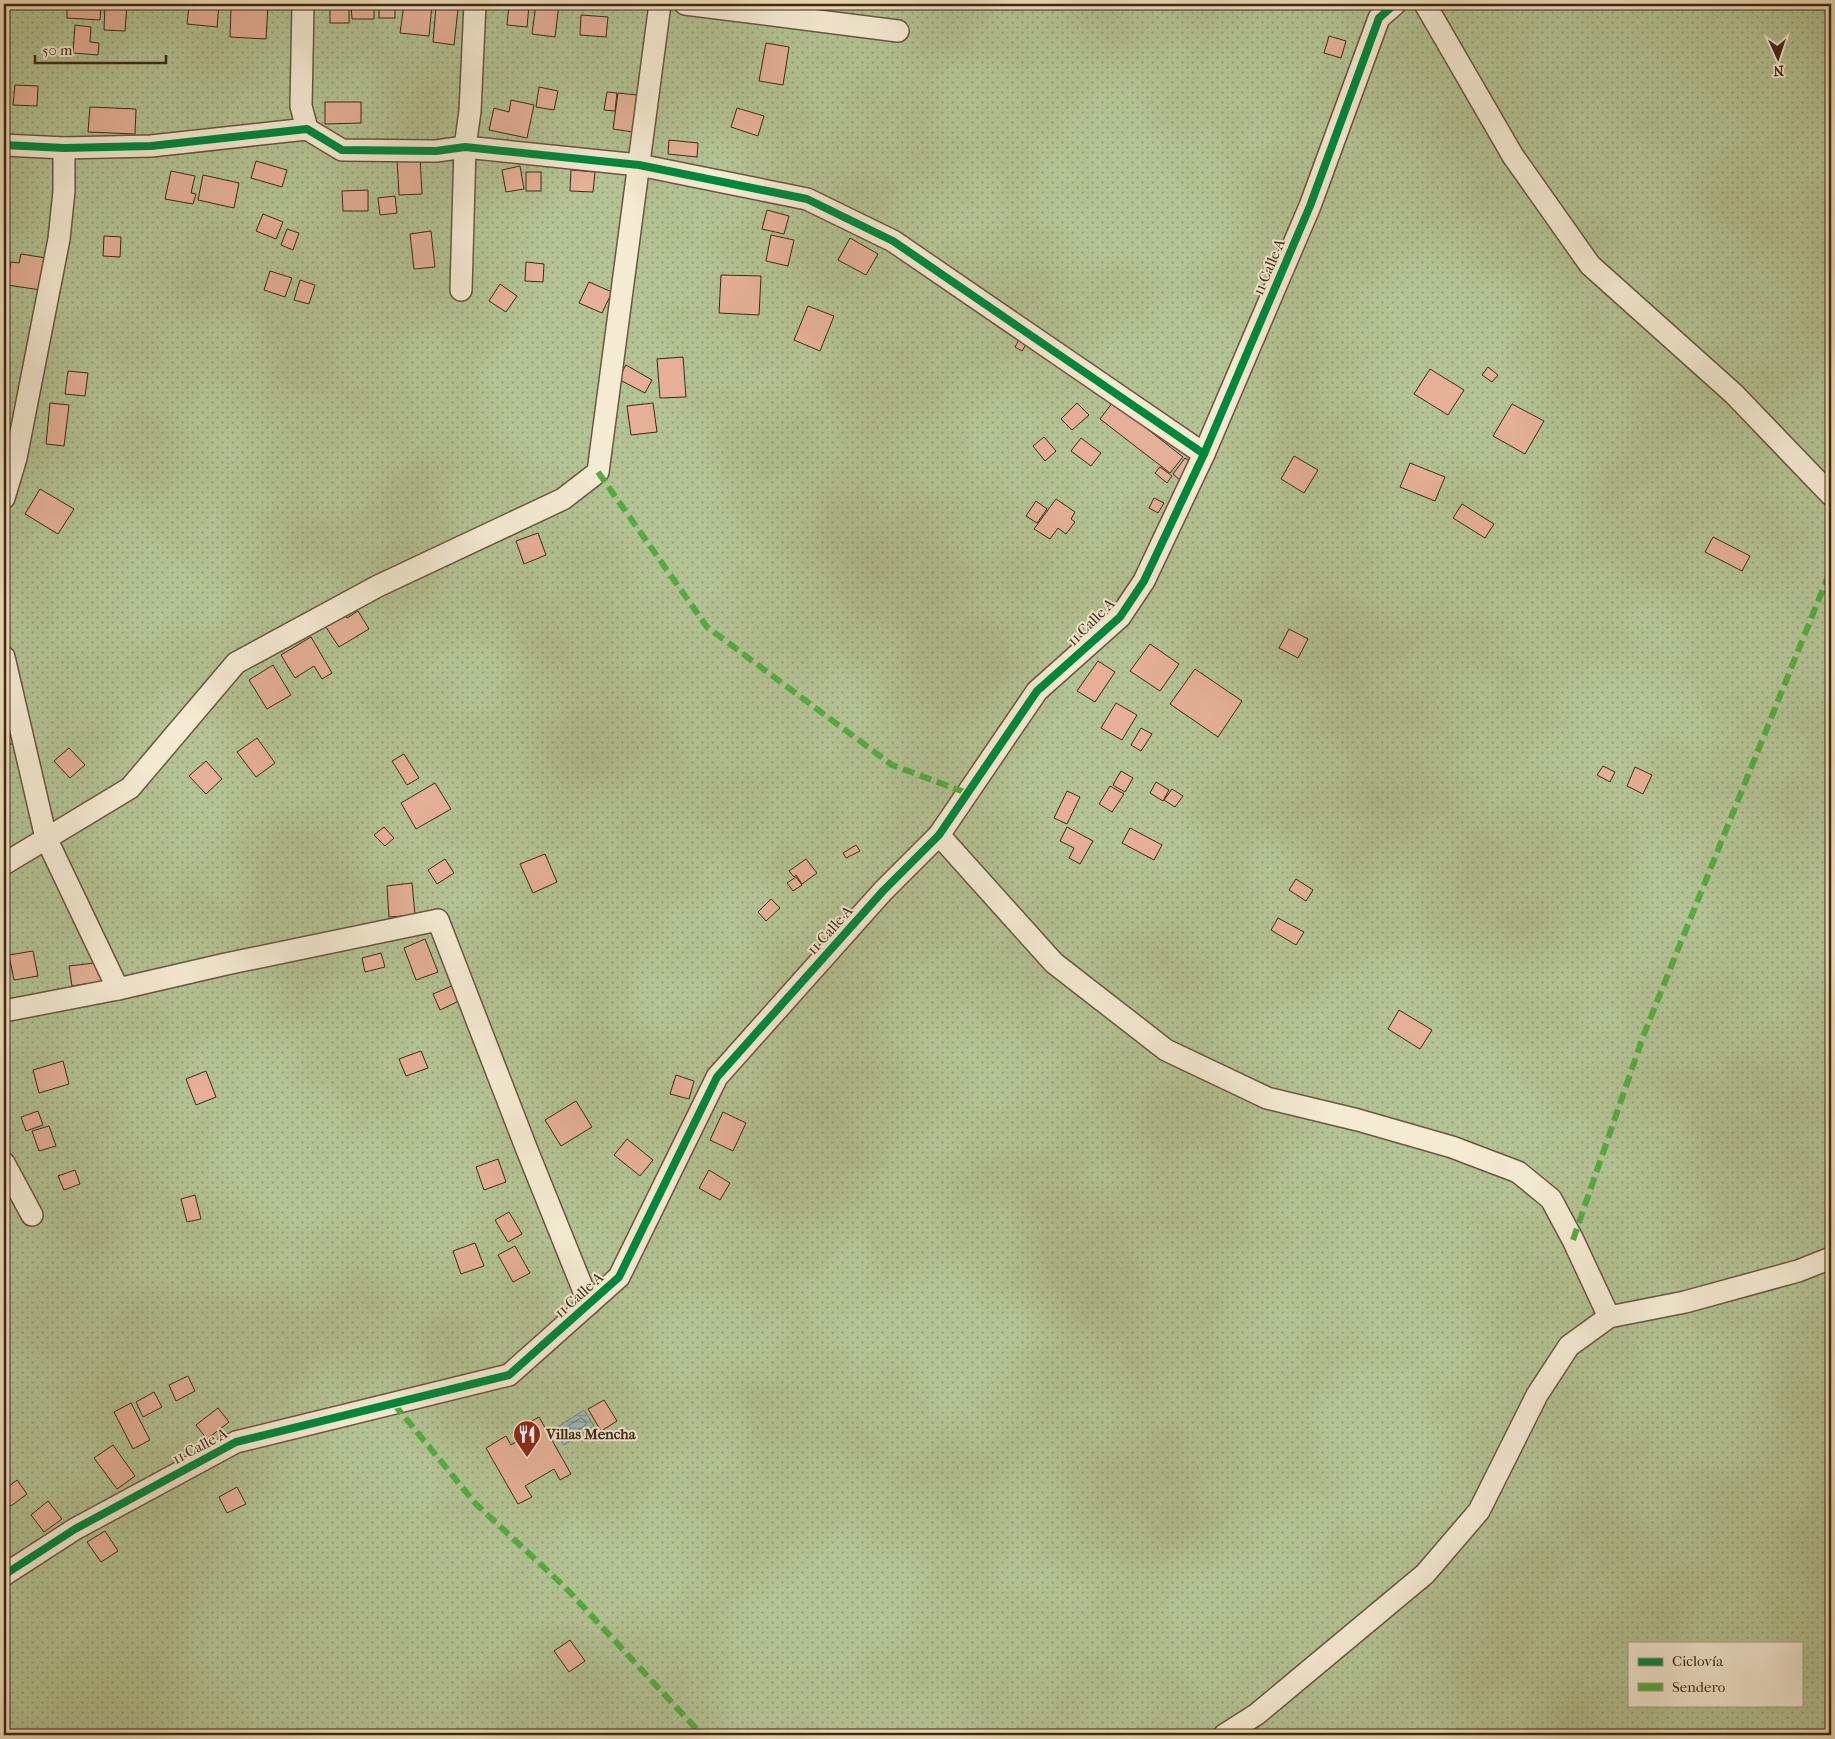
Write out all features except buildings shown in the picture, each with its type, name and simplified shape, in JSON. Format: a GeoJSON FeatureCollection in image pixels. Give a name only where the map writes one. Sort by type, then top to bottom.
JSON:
{"type":"FeatureCollection","features":[{"type":"Feature","properties":{"kind":"street"},"geometry":{"type":"LineString","coordinates":[[303,4],[301,106],[307,130]]}},
{"type":"Feature","properties":{"kind":"street"},"geometry":{"type":"LineString","coordinates":[[461,290],[465,147],[470,111],[475,4]]}},
{"type":"Feature","properties":{"kind":"street"},"geometry":{"type":"LineString","coordinates":[[4,864],[130,788],[236,663],[378,586],[563,500],[598,472],[660,4]]}},
{"type":"Feature","properties":{"kind":"street"},"geometry":{"type":"LineString","coordinates":[[685,4],[898,31]]}},
{"type":"Feature","properties":{"kind":"street","name":"11 Calle A"},"geometry":{"type":"LineString","coordinates":[[4,1575],[75,1529],[236,1442],[509,1376],[619,1278],[717,1077],[883,891],[939,835],[1037,692],[1120,617],[1144,580],[1204,454],[1310,206],[1379,18],[1396,4]]}},
{"type":"Feature","properties":{"kind":"street"},"geometry":{"type":"LineString","coordinates":[[1425,4],[1513,156],[1590,265],[1734,394],[1831,495]]}},
{"type":"Feature","properties":{"kind":"street"},"geometry":{"type":"LineString","coordinates":[[4,145],[64,148],[151,146],[307,130],[342,150],[436,151],[465,147],[639,165],[807,199],[893,241],[1204,454]]}},
{"type":"Feature","properties":{"kind":"street"},"geometry":{"type":"LineString","coordinates":[[4,498],[16,458],[59,239],[64,192],[64,148]]}},
{"type":"Feature","properties":{"kind":"street"},"geometry":{"type":"LineString","coordinates":[[4,657],[46,838],[118,989]]}},
{"type":"Feature","properties":{"kind":"street"},"geometry":{"type":"LineString","coordinates":[[939,835],[1054,963],[1166,1050],[1267,1098],[1358,1120],[1452,1147],[1518,1172],[1551,1199],[1573,1240],[1609,1317]]}},
{"type":"Feature","properties":{"kind":"street"},"geometry":{"type":"LineString","coordinates":[[4,1011],[118,989],[226,964],[438,920],[589,1304]]}},
{"type":"Feature","properties":{"kind":"street"},"geometry":{"type":"LineString","coordinates":[[4,1163],[32,1215]]}},
{"type":"Feature","properties":{"kind":"street"},"geometry":{"type":"LineString","coordinates":[[1224,1735],[1257,1714],[1425,1574],[1479,1511],[1537,1395],[1569,1346],[1609,1317],[1685,1302],[1798,1270],[1831,1258]]}},
{"type":"Feature","properties":{"kind":"green space"},"geometry":{"type":"Polygon","coordinates":[[[4,4],[1831,4],[1831,1735],[4,1735],[4,4]]]}},
{"type":"Feature","properties":{"kind":"water"},"geometry":{"type":"Polygon","coordinates":[[[584,1410],[594,1426],[564,1445],[554,1429],[584,1410]]]}},
{"type":"Feature","properties":{"kind":"marked path"},"geometry":{"type":"LineString","coordinates":[[598,472],[707,627],[892,765],[967,793]]}},
{"type":"Feature","properties":{"kind":"marked path"},"geometry":{"type":"LineString","coordinates":[[1573,1240],[1644,1034],[1831,569]]}},
{"type":"Feature","properties":{"kind":"marked path"},"geometry":{"type":"LineString","coordinates":[[394,1404],[476,1504],[565,1587],[702,1735]]}},
{"type":"Feature","properties":{"kind":"cycle path"},"geometry":{"type":"LineString","coordinates":[[4,1575],[75,1529],[236,1442],[509,1375],[619,1277],[717,1077],[883,891],[939,835],[1037,691],[1120,617],[1144,581],[1204,454],[1310,206],[1379,18],[1395,4]]}},
{"type":"Feature","properties":{"kind":"cycle path"},"geometry":{"type":"LineString","coordinates":[[4,145],[64,148],[151,146],[307,129],[342,150],[436,151],[465,147],[639,165],[807,199],[893,241],[1204,454]]}},
{"type":"Feature","properties":{"kind":"place","name":"Villas Mencha"},"geometry":{"type":"Point","coordinates":[527,1458]}}]}
